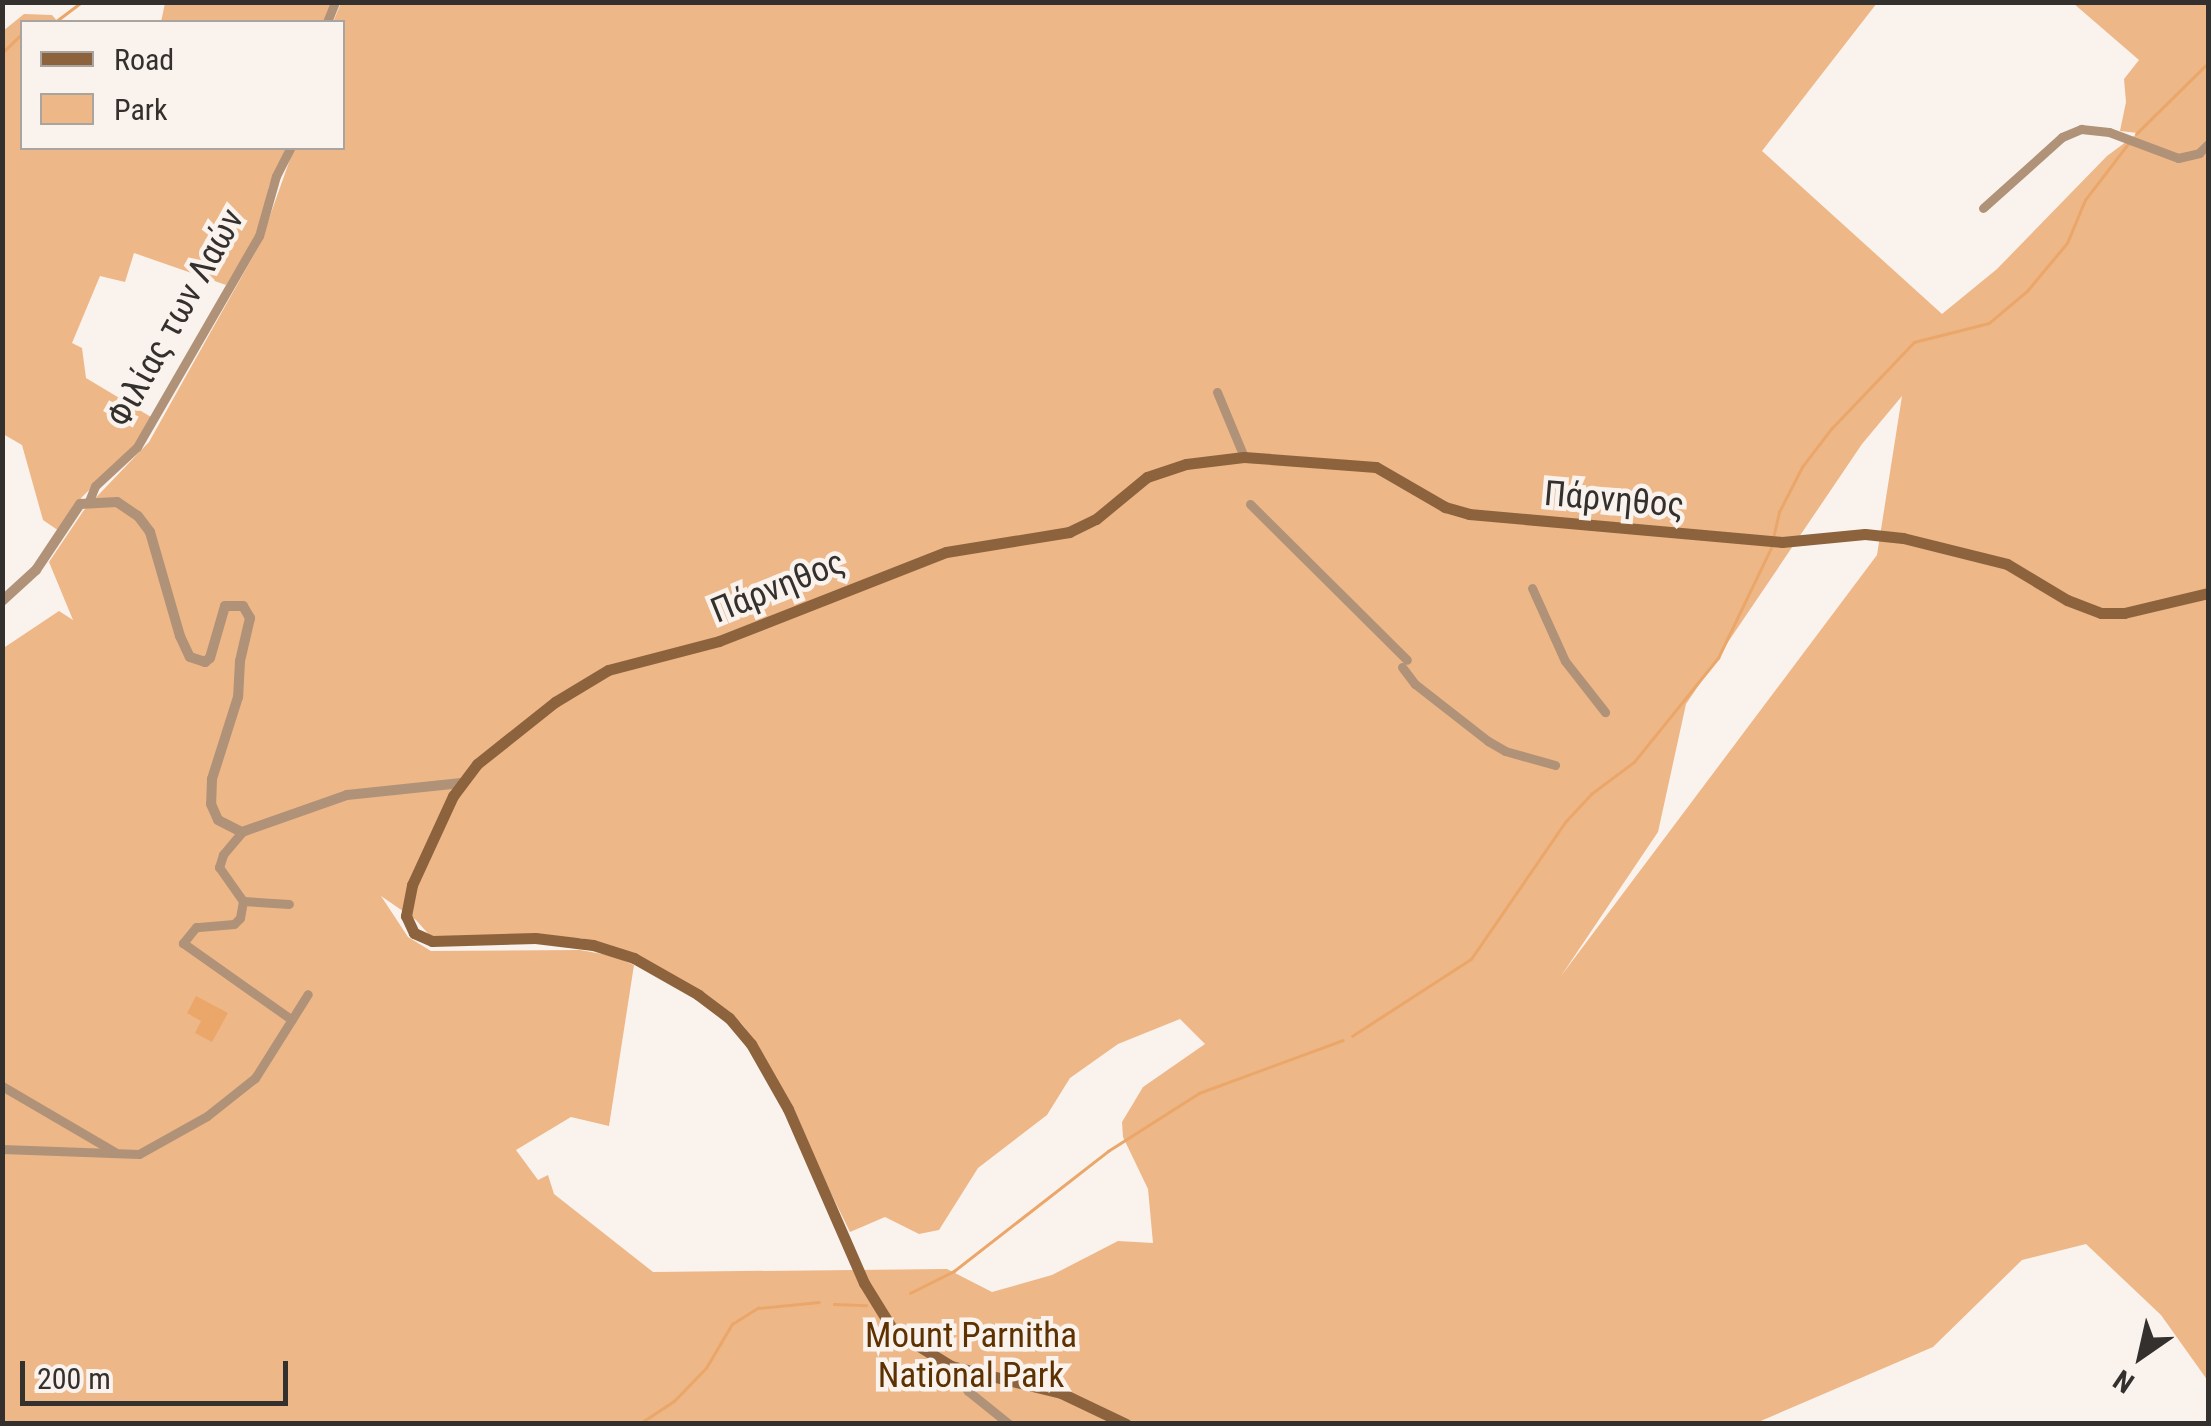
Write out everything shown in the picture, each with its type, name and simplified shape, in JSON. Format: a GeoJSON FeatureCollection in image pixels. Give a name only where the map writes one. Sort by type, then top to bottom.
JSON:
{"type":"FeatureCollection","features":[{"type":"Feature","properties":{"kind":"main road","name":"Πάρνηθος"},"geometry":{"type":"LineString","coordinates":[[1126,1424],[1062,1392],[951,1366],[916,1348],[884,1320],[788,1108],[745,1036],[718,1008],[663,973],[608,948],[535,938],[429,941],[412,930],[406,913],[410,891],[461,783],[477,764],[555,702],[608,670],[719,642],[929,557],[1078,529],[1147,477],[1186,464],[1244,457],[1376,468],[1446,508],[1469,514],[1782,542],[1885,535],[1972,552],[2007,564],[2067,600],[2101,613],[2172,604],[2208,593]]}},
{"type":"Feature","properties":{"kind":"street"},"geometry":{"type":"LineString","coordinates":[[1982,208],[2071,132],[2108,132],[2178,158],[2199,152],[2208,144]]}},
{"type":"Feature","properties":{"kind":"street","name":"Φιλίας των Λαών"},"geometry":{"type":"LineString","coordinates":[[90,502],[95,486],[136,447],[259,236],[276,176],[289,150]]}},
{"type":"Feature","properties":{"kind":"street"},"geometry":{"type":"LineString","coordinates":[[1218,392],[1244,457]]}},
{"type":"Feature","properties":{"kind":"street"},"geometry":{"type":"LineString","coordinates":[[2,601],[36,570],[78,506],[109,500],[125,506],[150,532],[180,636],[200,661],[212,652],[225,606],[242,606],[250,618],[240,661],[238,697],[219,750],[211,804],[218,820],[230,830],[242,832],[347,795],[461,783]]}},
{"type":"Feature","properties":{"kind":"street"},"geometry":{"type":"LineString","coordinates":[[1250,504],[1404,663],[1415,684],[1488,742],[1555,765]]}},
{"type":"Feature","properties":{"kind":"street"},"geometry":{"type":"LineString","coordinates":[[1532,588],[1565,662],[1605,712]]}},
{"type":"Feature","properties":{"kind":"street"},"geometry":{"type":"LineString","coordinates":[[242,832],[223,855],[219,867],[244,901],[289,904]]}},
{"type":"Feature","properties":{"kind":"street"},"geometry":{"type":"LineString","coordinates":[[244,901],[237,922],[196,927],[184,943],[292,1020]]}},
{"type":"Feature","properties":{"kind":"street"},"geometry":{"type":"LineString","coordinates":[[2,1149],[139,1154],[207,1116],[255,1078],[308,994]]}},
{"type":"Feature","properties":{"kind":"street"},"geometry":{"type":"LineString","coordinates":[[2,1086],[117,1154]]}},
{"type":"Feature","properties":{"kind":"street"},"geometry":{"type":"LineString","coordinates":[[951,1366],[968,1390],[1008,1424]]}},
{"type":"Feature","properties":{"kind":"green space"},"geometry":{"type":"Polygon","coordinates":[[[165,3],[332,3],[325,20],[161,20],[165,3]]]}},
{"type":"Feature","properties":{"kind":"green space","name":"Mount Parnitha National Park"},"geometry":{"type":"Polygon","coordinates":[[[341,3],[1877,3],[1762,151],[1942,314],[1997,269],[2107,156],[2138,133],[2120,131],[2126,102],[2124,79],[2139,60],[2073,3],[2208,3],[2208,1381],[2161,1315],[2086,1244],[2022,1260],[1933,1347],[1756,1423],[3,1423],[2,649],[59,611],[73,620],[49,562],[84,510],[149,442],[260,244],[293,150],[345,150],[345,20],[334,20],[341,3]],[[1902,396],[1862,444],[1686,704],[1658,832],[1561,976],[1877,555],[1902,396]],[[381,896],[408,937],[431,951],[580,950],[613,956],[634,965],[609,1126],[571,1117],[516,1150],[538,1180],[548,1175],[554,1194],[653,1272],[947,1269],[992,1292],[1052,1275],[1118,1241],[1153,1243],[1148,1189],[1123,1137],[1122,1122],[1143,1087],[1205,1044],[1180,1019],[1118,1044],[1070,1078],[1047,1115],[978,1168],[939,1230],[919,1234],[885,1217],[850,1232],[759,1047],[742,1024],[716,1003],[582,938],[432,938],[416,920],[381,896]]]}},
{"type":"Feature","properties":{"kind":"green space"},"geometry":{"type":"Polygon","coordinates":[[[24,14],[52,15],[56,20],[20,20],[20,150],[285,150],[269,186],[259,231],[226,285],[134,253],[125,282],[100,276],[72,343],[82,348],[86,378],[151,417],[135,445],[82,497],[59,531],[43,520],[22,445],[3,434],[3,31],[24,14]]]}},
{"type":"Feature","properties":{"kind":"shaded area"},"geometry":{"type":"Polygon","coordinates":[[[196,996],[228,1013],[212,1042],[195,1033],[201,1021],[187,1013],[196,996]]]}},
{"type":"Feature","properties":{"kind":"waterway"},"geometry":{"type":"LineString","coordinates":[[58,20],[82,2]]}},
{"type":"Feature","properties":{"kind":"waterway"},"geometry":{"type":"LineString","coordinates":[[2,53],[20,36]]}},
{"type":"Feature","properties":{"kind":"waterway"},"geometry":{"type":"LineString","coordinates":[[2136,134],[2208,63]]}},
{"type":"Feature","properties":{"kind":"waterway"},"geometry":{"type":"LineString","coordinates":[[1773,538],[1779,512],[1802,467],[1831,429],[1914,342],[1989,323],[2027,291],[2067,243],[2085,200],[2128,144]]}},
{"type":"Feature","properties":{"kind":"waterway"},"geometry":{"type":"LineString","coordinates":[[1352,1036],[1471,959],[1566,821],[1591,794],[1634,762],[1718,658],[1772,546]]}},
{"type":"Feature","properties":{"kind":"waterway"},"geometry":{"type":"LineString","coordinates":[[910,1293],[954,1271],[1108,1151],[1199,1093],[1343,1040]]}},
{"type":"Feature","properties":{"kind":"waterway"},"geometry":{"type":"LineString","coordinates":[[639,1424],[674,1401],[706,1368],[732,1324],[758,1308],[819,1302]]}},
{"type":"Feature","properties":{"kind":"waterway"},"geometry":{"type":"LineString","coordinates":[[834,1304],[866,1305]]}}]}
